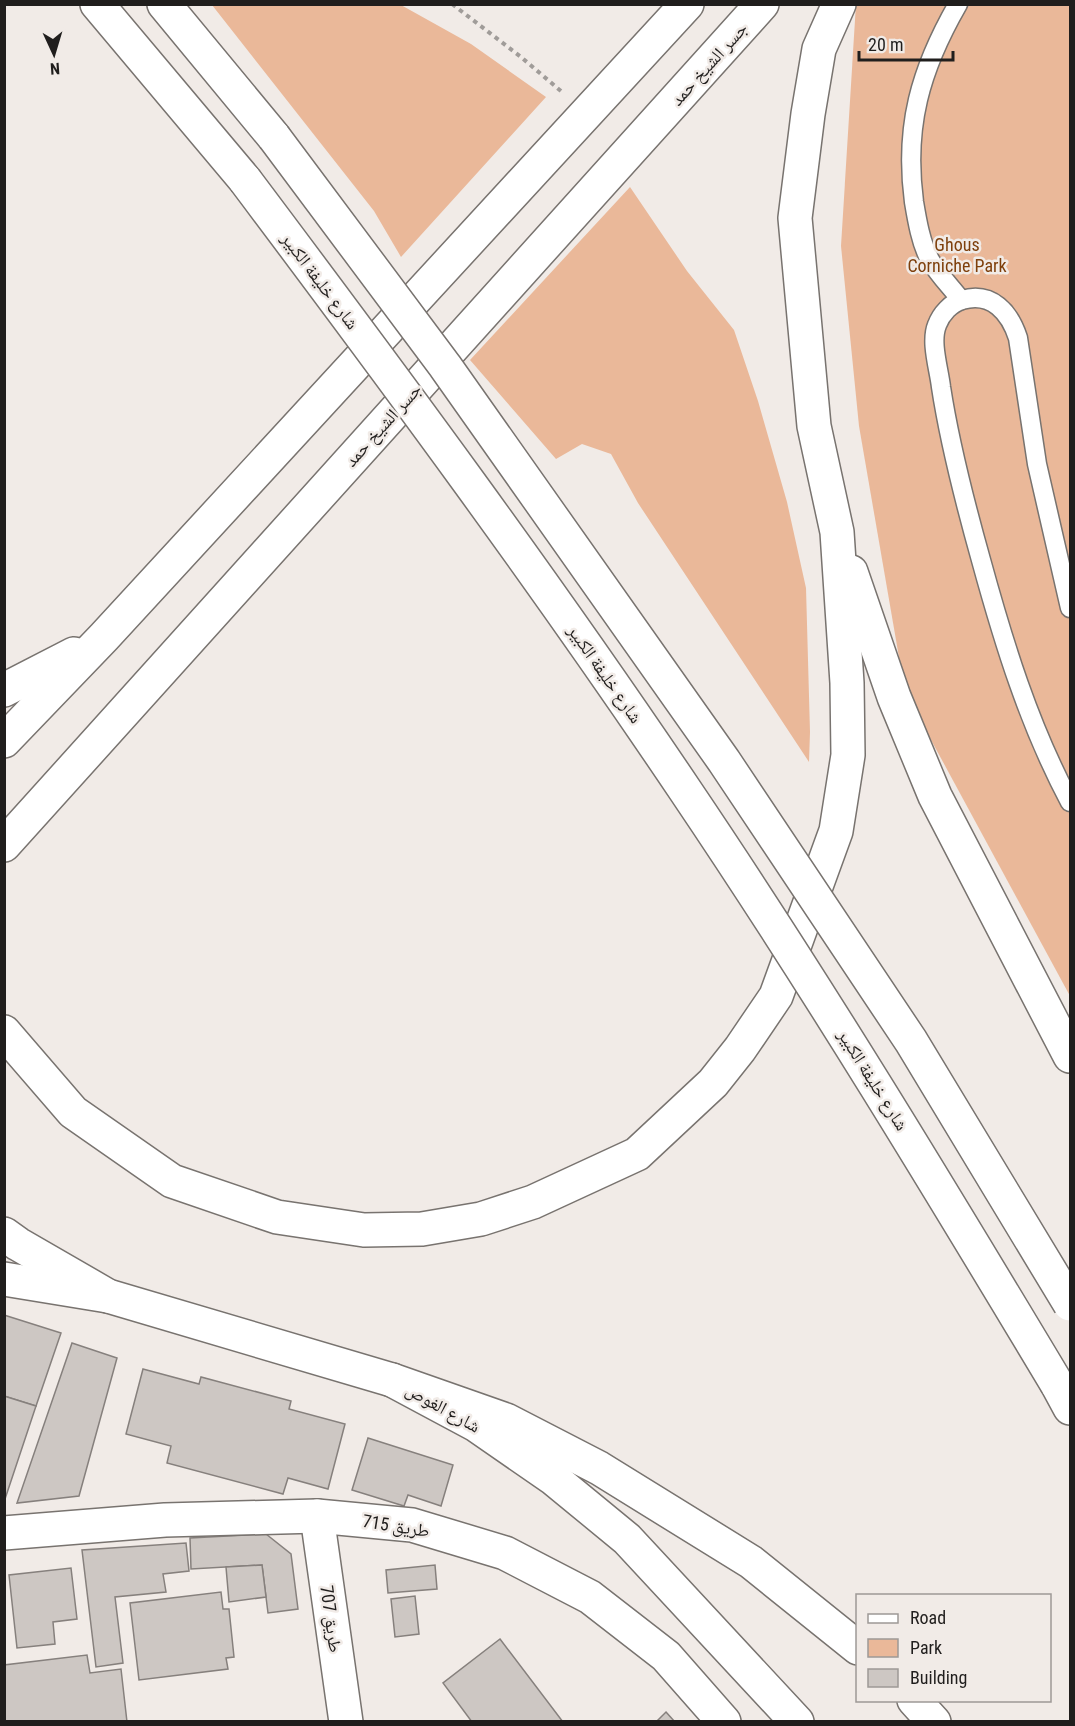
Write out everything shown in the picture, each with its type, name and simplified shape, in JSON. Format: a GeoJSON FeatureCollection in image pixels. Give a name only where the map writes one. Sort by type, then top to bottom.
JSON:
{"type":"FeatureCollection","features":[{"type":"Feature","properties":{"kind":"main road","name":"شارع خليفة الكبير"},"geometry":{"type":"LineString","coordinates":[[97,4],[245,180],[514,542],[686,790],[874,1079],[1064,1396]]}},
{"type":"Feature","properties":{"kind":"main road"},"geometry":{"type":"LineString","coordinates":[[164,4],[274,137],[446,366],[724,761],[911,1041],[1071,1304]]}},
{"type":"Feature","properties":{"kind":"main road"},"geometry":{"type":"LineString","coordinates":[[4,741],[104,637],[585,112],[687,4]]}},
{"type":"Feature","properties":{"kind":"main road","name":"جسر الشيخ حمد"},"geometry":{"type":"LineString","coordinates":[[4,844],[762,4]]}},
{"type":"Feature","properties":{"kind":"main road"},"geometry":{"type":"LineString","coordinates":[[838,4],[819,49],[795,218],[814,426],[837,532],[894,697],[935,796],[1071,1056]]}},
{"type":"Feature","properties":{"kind":"main road"},"geometry":{"type":"LineString","coordinates":[[4,1032],[73,1112],[172,1181],[223,1200],[314,1224],[364,1230],[422,1229],[481,1219],[533,1202],[637,1154],[713,1083],[740,1049],[776,996],[836,831],[848,755],[847,683],[837,532]]}},
{"type":"Feature","properties":{"kind":"main road"},"geometry":{"type":"LineString","coordinates":[[4,690],[104,637]]}},
{"type":"Feature","properties":{"kind":"main road","name":"شارع الغوص"},"geometry":{"type":"LineString","coordinates":[[4,1234],[108,1296],[392,1380],[486,1432],[554,1479],[618,1532],[693,1608],[797,1722]]}},
{"type":"Feature","properties":{"kind":"main road"},"geometry":{"type":"LineString","coordinates":[[4,1279],[108,1296]]}},
{"type":"Feature","properties":{"kind":"main road"},"geometry":{"type":"LineString","coordinates":[[392,1380],[506,1420],[599,1468],[751,1562],[856,1646]]}},
{"type":"Feature","properties":{"kind":"main road","name":"طريق 715"},"geometry":{"type":"LineString","coordinates":[[4,1533],[165,1520],[317,1516],[412,1525],[505,1553],[598,1603],[666,1656],[724,1722]]}},
{"type":"Feature","properties":{"kind":"main road","name":"طريق 707"},"geometry":{"type":"LineString","coordinates":[[317,1516],[346,1722]]}},
{"type":"Feature","properties":{"kind":"main road"},"geometry":{"type":"LineString","coordinates":[[915,1702],[934,1722]]}},
{"type":"Feature","properties":{"kind":"lane"},"geometry":{"type":"LineString","coordinates":[[958,4],[936,42],[920,84],[912,128],[910,172],[916,217],[930,260],[961,300]]}},
{"type":"Feature","properties":{"kind":"lane"},"geometry":{"type":"LineString","coordinates":[[1071,608],[1036,464],[1018,338],[1012,320],[1000,306],[982,298],[961,300],[946,309],[936,326],[935,345],[954,456],[1011,667],[1032,724],[1071,802]]}},
{"type":"Feature","properties":{"kind":"path"},"geometry":{"type":"LineString","coordinates":[[453,4],[521,57],[585,112]]}},
{"type":"Feature","properties":{"kind":"green space","name":"Ghous Corniche Park"},"geometry":{"type":"Polygon","coordinates":[[[856,4],[1070,5],[1070,996],[905,692],[859,426],[841,246],[856,4]]]}},
{"type":"Feature","properties":{"kind":"green space"},"geometry":{"type":"Polygon","coordinates":[[[212,5],[401,5],[471,44],[546,97],[401,257],[374,211],[212,5]]]}},
{"type":"Feature","properties":{"kind":"green space"},"geometry":{"type":"Polygon","coordinates":[[[630,187],[687,271],[734,330],[758,401],[787,502],[806,588],[809,762],[638,503],[611,454],[582,444],[556,459],[470,360],[630,187]]]}},
{"type":"Feature","properties":{"kind":"building"},"geometry":{"type":"Polygon","coordinates":[[[4,1315],[61,1333],[36,1406],[4,1396],[4,1315]]]}},
{"type":"Feature","properties":{"kind":"building"},"geometry":{"type":"Polygon","coordinates":[[[72,1343],[117,1358],[79,1496],[17,1503],[72,1343]]]}},
{"type":"Feature","properties":{"kind":"building"},"geometry":{"type":"Polygon","coordinates":[[[143,1369],[199,1384],[201,1377],[291,1401],[289,1409],[345,1424],[328,1489],[288,1478],[283,1494],[167,1463],[171,1446],[126,1434],[143,1369]]]}},
{"type":"Feature","properties":{"kind":"building"},"geometry":{"type":"Polygon","coordinates":[[[4,1396],[36,1406],[4,1502],[4,1396]]]}},
{"type":"Feature","properties":{"kind":"building"},"geometry":{"type":"Polygon","coordinates":[[[368,1438],[453,1465],[441,1506],[408,1495],[404,1506],[352,1490],[368,1438]]]}},
{"type":"Feature","properties":{"kind":"building"},"geometry":{"type":"Polygon","coordinates":[[[266,1534],[291,1554],[298,1609],[268,1613],[262,1565],[191,1569],[190,1538],[266,1534]]]}},
{"type":"Feature","properties":{"kind":"building"},"geometry":{"type":"Polygon","coordinates":[[[186,1543],[189,1571],[163,1574],[166,1592],[115,1597],[123,1663],[96,1667],[82,1550],[186,1543]]]}},
{"type":"Feature","properties":{"kind":"building"},"geometry":{"type":"Polygon","coordinates":[[[262,1565],[266,1597],[229,1602],[226,1567],[262,1565]]]}},
{"type":"Feature","properties":{"kind":"building"},"geometry":{"type":"Polygon","coordinates":[[[435,1565],[437,1589],[388,1593],[386,1570],[435,1565]]]}},
{"type":"Feature","properties":{"kind":"building"},"geometry":{"type":"Polygon","coordinates":[[[71,1568],[77,1619],[53,1622],[55,1644],[17,1648],[9,1575],[71,1568]]]}},
{"type":"Feature","properties":{"kind":"building"},"geometry":{"type":"Polygon","coordinates":[[[221,1592],[223,1609],[229,1609],[234,1657],[226,1658],[228,1669],[139,1680],[130,1603],[221,1592]]]}},
{"type":"Feature","properties":{"kind":"building"},"geometry":{"type":"Polygon","coordinates":[[[415,1596],[419,1634],[395,1637],[391,1599],[415,1596]]]}},
{"type":"Feature","properties":{"kind":"building"},"geometry":{"type":"Polygon","coordinates":[[[500,1639],[563,1722],[472,1722],[443,1683],[500,1639]]]}},
{"type":"Feature","properties":{"kind":"building"},"geometry":{"type":"Polygon","coordinates":[[[87,1655],[90,1673],[121,1669],[127,1722],[4,1722],[4,1665],[87,1655]]]}},
{"type":"Feature","properties":{"kind":"building"},"geometry":{"type":"Polygon","coordinates":[[[666,1712],[675,1722],[656,1722],[666,1712]]]}}]}
